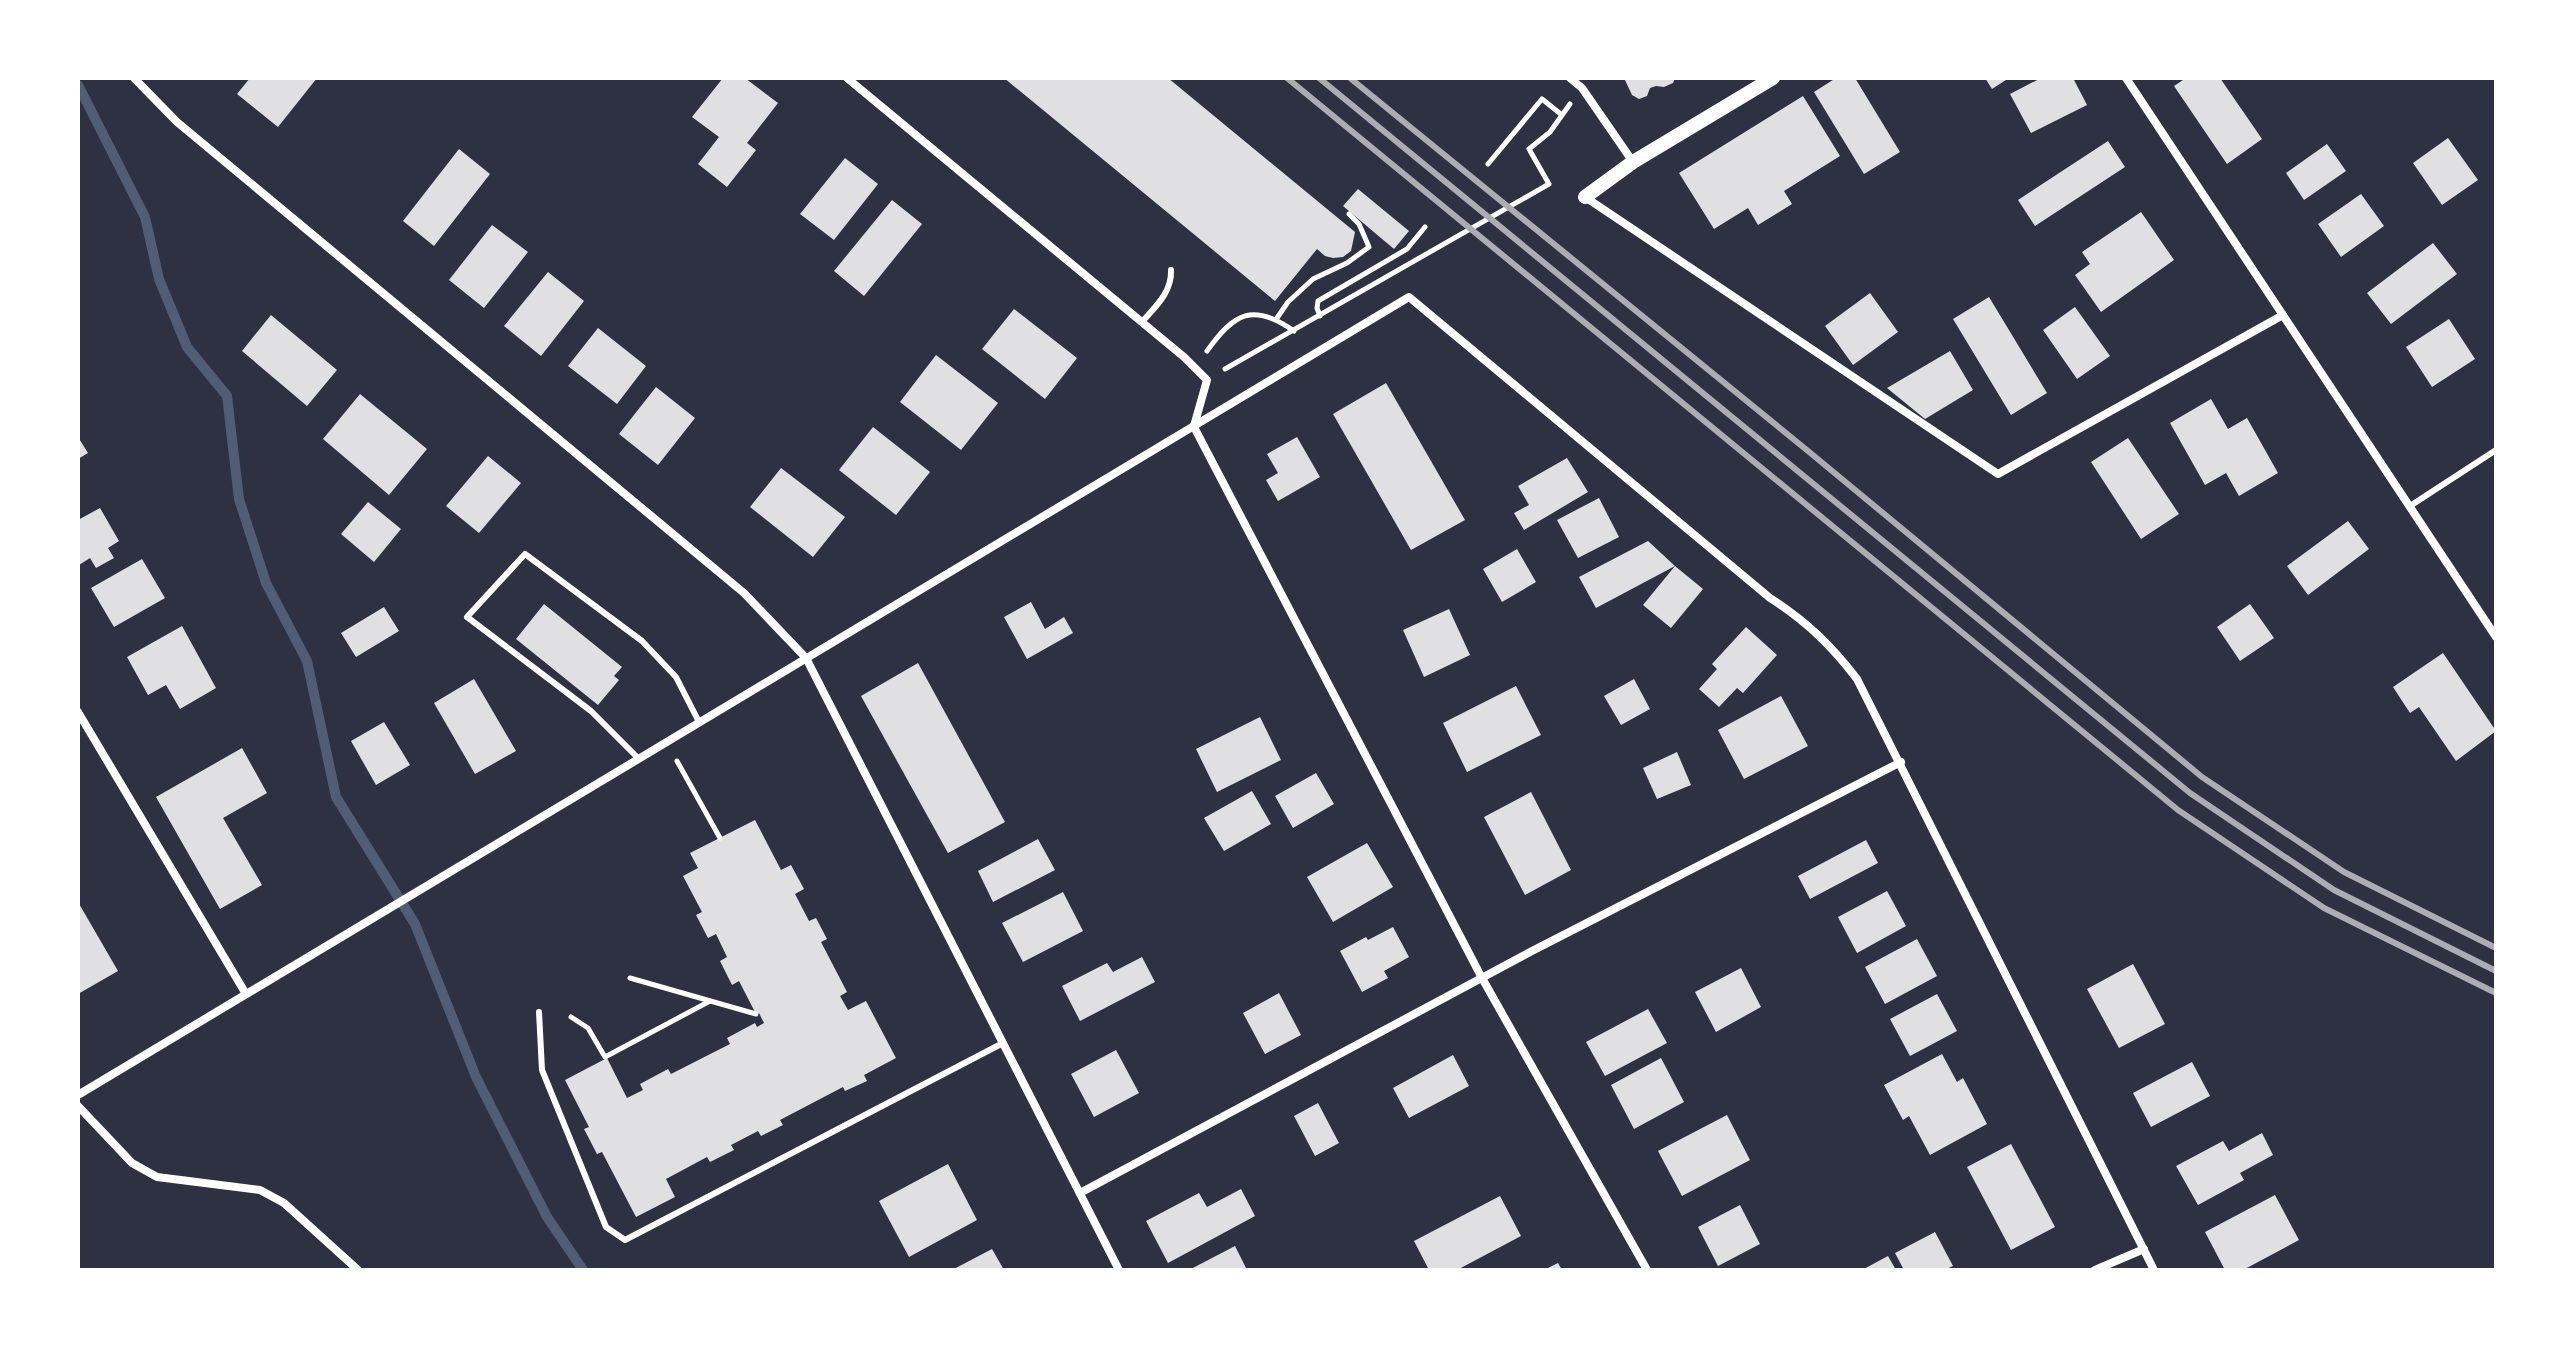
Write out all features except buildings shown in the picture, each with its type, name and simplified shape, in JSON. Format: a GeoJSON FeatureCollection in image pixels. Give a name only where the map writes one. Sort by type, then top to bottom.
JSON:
{"type":"FeatureCollection","features":[{"type":"Feature","properties":{"kind":"street"},"geometry":{"type":"LineString","coordinates":[[134,78],[177,122],[744,593],[806,658],[1119,1270]]}},
{"type":"Feature","properties":{"kind":"street"},"geometry":{"type":"LineString","coordinates":[[847,78],[1142,322],[1207,380],[1194,427],[1482,978],[1647,1270]]}},
{"type":"Feature","properties":{"kind":"street"},"geometry":{"type":"LineString","coordinates":[[1570,78],[1582,88],[1633,162]]}},
{"type":"Feature","properties":{"kind":"street"},"geometry":{"type":"LineString","coordinates":[[1773,78],[1633,162],[1585,197],[1998,474],[2283,315]]}},
{"type":"Feature","properties":{"kind":"street"},"geometry":{"type":"LineString","coordinates":[[2126,78],[2496,637]]}},
{"type":"Feature","properties":{"kind":"street"},"geometry":{"type":"LineString","coordinates":[[78,1095],[1409,297],[1770,598],[1802,619],[1822,637],[1857,679],[2154,1270]]}},
{"type":"Feature","properties":{"kind":"street"},"geometry":{"type":"LineString","coordinates":[[78,712],[246,994]]}},
{"type":"Feature","properties":{"kind":"street"},"geometry":{"type":"LineString","coordinates":[[1080,1193],[1482,978],[1901,762]]}},
{"type":"Feature","properties":{"kind":"street"},"geometry":{"type":"LineString","coordinates":[[78,1106],[132,1163],[157,1177],[260,1190],[284,1203],[358,1270]]}},
{"type":"Feature","properties":{"kind":"street"},"geometry":{"type":"LineString","coordinates":[[2095,1270],[2144,1249]]}},
{"type":"Feature","properties":{"kind":"lane"},"geometry":{"type":"LineString","coordinates":[[1142,322],[1168,292],[1172,282],[1171,270]]}},
{"type":"Feature","properties":{"kind":"lane"},"geometry":{"type":"LineString","coordinates":[[2410,506],[2496,450]]}},
{"type":"Feature","properties":{"kind":"lane"},"geometry":{"type":"LineString","coordinates":[[639,759],[591,711],[467,617],[525,554],[642,641],[676,677],[699,722]]}},
{"type":"Feature","properties":{"kind":"lane"},"geometry":{"type":"LineString","coordinates":[[539,1012],[542,1070],[606,1227],[625,1240],[1003,1043]]}},
{"type":"Feature","properties":{"kind":"path"},"geometry":{"type":"LineString","coordinates":[[1207,380],[1549,184],[1529,149],[1550,132],[1582,88]]}},
{"type":"Feature","properties":{"kind":"path"},"geometry":{"type":"LineString","coordinates":[[1488,164],[1542,99],[1562,115]]}},
{"type":"Feature","properties":{"kind":"path"},"geometry":{"type":"LineString","coordinates":[[1277,318],[1288,302],[1313,279],[1347,263],[1369,247],[1359,224],[1349,214]]}},
{"type":"Feature","properties":{"kind":"path"},"geometry":{"type":"LineString","coordinates":[[1320,316],[1318,301],[1407,249],[1425,227]]}},
{"type":"Feature","properties":{"kind":"path"},"geometry":{"type":"LineString","coordinates":[[1195,368],[1233,319],[1247,314],[1277,318],[1294,331]]}},
{"type":"Feature","properties":{"kind":"path"},"geometry":{"type":"LineString","coordinates":[[666,742],[720,838]]}},
{"type":"Feature","properties":{"kind":"path"},"geometry":{"type":"LineString","coordinates":[[630,978],[756,1014]]}},
{"type":"Feature","properties":{"kind":"path"},"geometry":{"type":"LineString","coordinates":[[571,1017],[588,1028],[605,1057],[710,1001]]}},
{"type":"Feature","properties":{"kind":"waterway"},"geometry":{"type":"LineString","coordinates":[[78,85],[145,217],[159,279],[187,347],[227,396],[239,499],[266,583],[307,661],[336,797],[415,924],[476,1077],[547,1217],[583,1270]]}},
{"type":"Feature","properties":{"kind":"railway"},"geometry":{"type":"LineString","coordinates":[[1287,78],[2178,810],[2324,908],[2496,993]]}},
{"type":"Feature","properties":{"kind":"railway"},"geometry":{"type":"LineString","coordinates":[[1319,78],[2190,793],[2334,890],[2496,971]]}},
{"type":"Feature","properties":{"kind":"railway"},"geometry":{"type":"LineString","coordinates":[[1350,78],[2202,777],[2344,872],[2496,948]]}}]}
